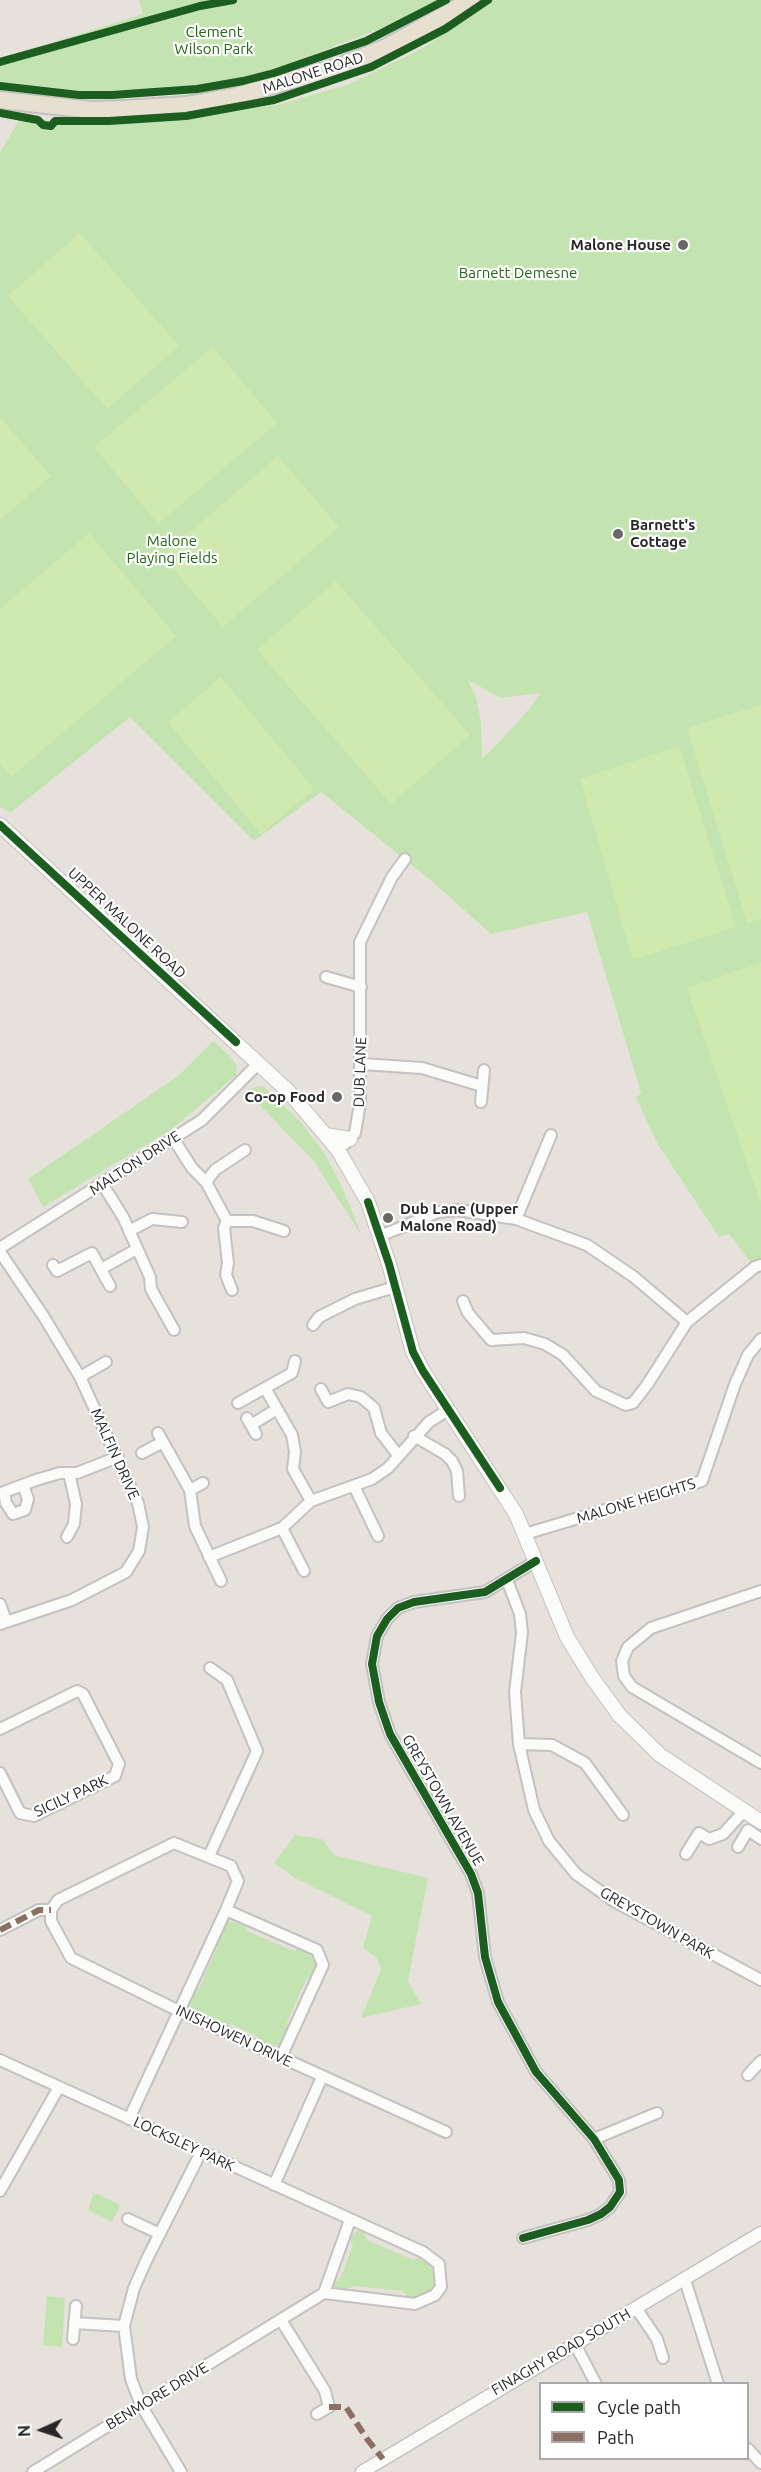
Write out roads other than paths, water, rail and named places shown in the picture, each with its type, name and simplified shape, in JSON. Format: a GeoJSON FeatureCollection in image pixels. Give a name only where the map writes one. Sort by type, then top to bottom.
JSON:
{"type":"FeatureCollection","features":[{"type":"Feature","properties":{"kind":"highway","name":"MALONE ROAD"},"geometry":{"type":"LineString","coordinates":[[0,100],[92,110],[186,105],[236,96],[304,79],[358,59],[404,38],[471,0]]}},
{"type":"Feature","properties":{"kind":"main road","name":"UPPER MALONE ROAD"},"geometry":{"type":"LineString","coordinates":[[0,825],[296,1100],[338,1150],[368,1202],[381,1236],[413,1352],[500,1488],[525,1534],[567,1637],[593,1679],[620,1716],[660,1755],[761,1822]]}},
{"type":"Feature","properties":{"kind":"main road"},"geometry":{"type":"LineString","coordinates":[[326,1136],[350,1138]]}},
{"type":"Feature","properties":{"kind":"street","name":"DUB LANE"},"geometry":{"type":"LineString","coordinates":[[338,1150],[350,1138],[357,1125],[362,1064],[362,934],[392,877],[405,859]]}},
{"type":"Feature","properties":{"kind":"street"},"geometry":{"type":"LineString","coordinates":[[326,977],[361,987]]}},
{"type":"Feature","properties":{"kind":"street","name":"MALTON DRIVE"},"geometry":{"type":"LineString","coordinates":[[0,1250],[202,1120],[258,1064]]}},
{"type":"Feature","properties":{"kind":"street"},"geometry":{"type":"LineString","coordinates":[[362,1064],[422,1068],[483,1086]]}},
{"type":"Feature","properties":{"kind":"street"},"geometry":{"type":"LineString","coordinates":[[481,1102],[484,1070]]}},
{"type":"Feature","properties":{"kind":"street"},"geometry":{"type":"LineString","coordinates":[[516,1219],[551,1135]]}},
{"type":"Feature","properties":{"kind":"street"},"geometry":{"type":"LineString","coordinates":[[173,1138],[192,1168],[206,1182],[227,1221]]}},
{"type":"Feature","properties":{"kind":"street"},"geometry":{"type":"LineString","coordinates":[[206,1182],[215,1170],[245,1150]]}},
{"type":"Feature","properties":{"kind":"street"},"geometry":{"type":"LineString","coordinates":[[103,1185],[129,1231],[150,1277],[151,1289],[174,1330]]}},
{"type":"Feature","properties":{"kind":"street"},"geometry":{"type":"LineString","coordinates":[[381,1236],[438,1212],[458,1210],[516,1219],[586,1245],[634,1277],[687,1322]]}},
{"type":"Feature","properties":{"kind":"street"},"geometry":{"type":"LineString","coordinates":[[129,1231],[152,1219],[182,1222]]}},
{"type":"Feature","properties":{"kind":"street"},"geometry":{"type":"LineString","coordinates":[[227,1221],[253,1221],[284,1231]]}},
{"type":"Feature","properties":{"kind":"street"},"geometry":{"type":"LineString","coordinates":[[227,1221],[224,1228],[228,1263],[226,1275],[232,1290]]}},
{"type":"Feature","properties":{"kind":"street"},"geometry":{"type":"LineString","coordinates":[[101,1269],[137,1249]]}},
{"type":"Feature","properties":{"kind":"street","name":"MALFIN DRIVE"},"geometry":{"type":"LineString","coordinates":[[0,1250],[80,1377],[138,1503],[143,1527],[139,1551],[126,1572],[72,1600],[3,1623]]}},
{"type":"Feature","properties":{"kind":"street"},"geometry":{"type":"LineString","coordinates":[[54,1265],[57,1271],[92,1252],[110,1286]]}},
{"type":"Feature","properties":{"kind":"street"},"geometry":{"type":"LineString","coordinates":[[463,1301],[468,1313],[491,1340],[524,1338],[545,1344],[563,1355],[596,1391],[620,1404],[633,1403],[687,1322],[755,1267],[761,1265]]}},
{"type":"Feature","properties":{"kind":"street"},"geometry":{"type":"LineString","coordinates":[[313,1325],[319,1317],[355,1299],[395,1287]]}},
{"type":"Feature","properties":{"kind":"street","name":"MALONE HEIGHTS"},"geometry":{"type":"LineString","coordinates":[[525,1534],[702,1481],[735,1384],[748,1354],[761,1339]]}},
{"type":"Feature","properties":{"kind":"street"},"geometry":{"type":"LineString","coordinates":[[238,1403],[292,1373],[295,1361]]}},
{"type":"Feature","properties":{"kind":"street"},"geometry":{"type":"LineString","coordinates":[[80,1377],[106,1362]]}},
{"type":"Feature","properties":{"kind":"street"},"geometry":{"type":"LineString","coordinates":[[265,1388],[292,1435],[295,1452],[293,1468],[310,1501]]}},
{"type":"Feature","properties":{"kind":"street"},"geometry":{"type":"LineString","coordinates":[[321,1389],[328,1402],[348,1394],[361,1397],[374,1408],[381,1433],[398,1455]]}},
{"type":"Feature","properties":{"kind":"street"},"geometry":{"type":"LineString","coordinates":[[251,1426],[277,1409]]}},
{"type":"Feature","properties":{"kind":"street"},"geometry":{"type":"LineString","coordinates":[[209,1557],[282,1528],[310,1501],[372,1479],[388,1468],[414,1436],[448,1410]]}},
{"type":"Feature","properties":{"kind":"street"},"geometry":{"type":"LineString","coordinates":[[414,1436],[452,1461],[457,1471],[459,1496]]}},
{"type":"Feature","properties":{"kind":"street"},"geometry":{"type":"LineString","coordinates":[[142,1453],[161,1438],[190,1490],[195,1526],[221,1581]]}},
{"type":"Feature","properties":{"kind":"street"},"geometry":{"type":"LineString","coordinates":[[23,1485],[77,1473],[118,1457]]}},
{"type":"Feature","properties":{"kind":"street"},"geometry":{"type":"LineString","coordinates":[[67,1537],[74,1524],[76,1504],[69,1473]]}},
{"type":"Feature","properties":{"kind":"street"},"geometry":{"type":"LineString","coordinates":[[190,1490],[203,1484]]}},
{"type":"Feature","properties":{"kind":"street"},"geometry":{"type":"LineString","coordinates":[[354,1486],[373,1532]]}},
{"type":"Feature","properties":{"kind":"street"},"geometry":{"type":"LineString","coordinates":[[282,1528],[299,1569]]}},
{"type":"Feature","properties":{"kind":"street","name":"GREYSTOWN AVENUE"},"geometry":{"type":"LineString","coordinates":[[523,2238],[588,2220],[601,2214],[620,2192],[620,2180],[594,2139],[536,2072],[498,2002],[487,1965],[478,1893],[471,1874],[390,1734],[373,1674],[377,1636],[392,1612],[414,1602],[485,1592],[536,1562]]}},
{"type":"Feature","properties":{"kind":"street","name":"GREYSTOWN PARK"},"geometry":{"type":"LineString","coordinates":[[507,1580],[520,1614],[522,1633],[516,1692],[519,1744],[534,1810],[549,1841],[576,1874],[650,1923],[761,1980]]}},
{"type":"Feature","properties":{"kind":"street"},"geometry":{"type":"LineString","coordinates":[[761,1591],[651,1628],[628,1647],[622,1661],[624,1676],[632,1687],[761,1763]]}},
{"type":"Feature","properties":{"kind":"street"},"geometry":{"type":"LineString","coordinates":[[0,1605],[3,1623]]}},
{"type":"Feature","properties":{"kind":"street"},"geometry":{"type":"LineString","coordinates":[[209,1856],[257,1750],[227,1680],[210,1668]]}},
{"type":"Feature","properties":{"kind":"street","name":"SICILY PARK"},"geometry":{"type":"LineString","coordinates":[[0,1729],[77,1691],[83,1694],[119,1764],[115,1776],[34,1816],[20,1813],[3,1786],[0,1773]]}},
{"type":"Feature","properties":{"kind":"street"},"geometry":{"type":"LineString","coordinates":[[519,1744],[552,1745],[585,1763],[623,1815]]}},
{"type":"Feature","properties":{"kind":"street"},"geometry":{"type":"LineString","coordinates":[[686,1854],[699,1833],[709,1839],[723,1834],[744,1811]]}},
{"type":"Feature","properties":{"kind":"street"},"geometry":{"type":"LineString","coordinates":[[738,1847],[748,1830],[761,1839]]}},
{"type":"Feature","properties":{"kind":"street"},"geometry":{"type":"LineString","coordinates":[[0,1930],[39,1910],[51,1910],[58,1900],[174,1843],[231,1866],[238,1881],[129,2119]]}},
{"type":"Feature","properties":{"kind":"street","name":"INISHOWEN DRIVE"},"geometry":{"type":"LineString","coordinates":[[51,1910],[51,1921],[71,1958],[178,2011],[446,2132]]}},
{"type":"Feature","properties":{"kind":"street"},"geometry":{"type":"LineString","coordinates":[[226,1910],[317,1950],[323,1965],[281,2057]]}},
{"type":"Feature","properties":{"kind":"street","name":"LOCKSLEY PARK"},"geometry":{"type":"LineString","coordinates":[[0,2060],[423,2252],[439,2264],[441,2287],[435,2295],[415,2304],[324,2293]]}},
{"type":"Feature","properties":{"kind":"street"},"geometry":{"type":"LineString","coordinates":[[748,2075],[761,2061]]}},
{"type":"Feature","properties":{"kind":"street"},"geometry":{"type":"LineString","coordinates":[[274,2185],[322,2077]]}},
{"type":"Feature","properties":{"kind":"street"},"geometry":{"type":"LineString","coordinates":[[0,2191],[59,2087]]}},
{"type":"Feature","properties":{"kind":"street"},"geometry":{"type":"LineString","coordinates":[[594,2139],[657,2113]]}},
{"type":"Feature","properties":{"kind":"street"},"geometry":{"type":"LineString","coordinates":[[181,2472],[141,2405],[131,2379],[124,2326],[135,2288],[201,2152]]}},
{"type":"Feature","properties":{"kind":"street"},"geometry":{"type":"LineString","coordinates":[[128,2219],[160,2234]]}},
{"type":"Feature","properties":{"kind":"street"},"geometry":{"type":"LineString","coordinates":[[324,2293],[350,2220]]}},
{"type":"Feature","properties":{"kind":"street","name":"FINAGHY ROAD SOUTH"},"geometry":{"type":"LineString","coordinates":[[362,2472],[636,2308],[759,2239]]}},
{"type":"Feature","properties":{"kind":"street"},"geometry":{"type":"LineString","coordinates":[[685,2280],[717,2382]]}},
{"type":"Feature","properties":{"kind":"street","name":"BENMORE DRIVE"},"geometry":{"type":"LineString","coordinates":[[33,2472],[324,2293]]}},
{"type":"Feature","properties":{"kind":"street"},"geometry":{"type":"LineString","coordinates":[[73,2339],[76,2306]]}},
{"type":"Feature","properties":{"kind":"street"},"geometry":{"type":"LineString","coordinates":[[636,2308],[657,2339],[663,2358]]}},
{"type":"Feature","properties":{"kind":"street"},"geometry":{"type":"LineString","coordinates":[[281,2320],[325,2391],[329,2407],[317,2414]]}},
{"type":"Feature","properties":{"kind":"street"},"geometry":{"type":"LineString","coordinates":[[74,2323],[124,2326]]}},
{"type":"Feature","properties":{"kind":"street"},"geometry":{"type":"LineString","coordinates":[[575,2344],[595,2382]]}},
{"type":"Feature","properties":{"kind":"street"},"geometry":{"type":"LineString","coordinates":[[749,2451],[761,2463]]}},
{"type":"Feature","properties":{"kind":"place","name":"Malone House"},"geometry":{"type":"Point","coordinates":[683,245]}},
{"type":"Feature","properties":{"kind":"place","name":"Barnett's Cottage"},"geometry":{"type":"Point","coordinates":[618,534]}},
{"type":"Feature","properties":{"kind":"place","name":"Co-op Food"},"geometry":{"type":"Point","coordinates":[337,1097]}},
{"type":"Feature","properties":{"kind":"place","name":"Dub Lane (Upper Malone Road)"},"geometry":{"type":"Point","coordinates":[388,1218]}},
{"type":"Feature","properties":{"kind":"park label","name":"Clement Wilson Park"},"geometry":{"type":"Point","coordinates":[214,40]}},
{"type":"Feature","properties":{"kind":"park label","name":"Barnett Demesne"},"geometry":{"type":"Point","coordinates":[518,273]}},
{"type":"Feature","properties":{"kind":"park label","name":"Malone Playing Fields"},"geometry":{"type":"Point","coordinates":[172,550]}}]}
